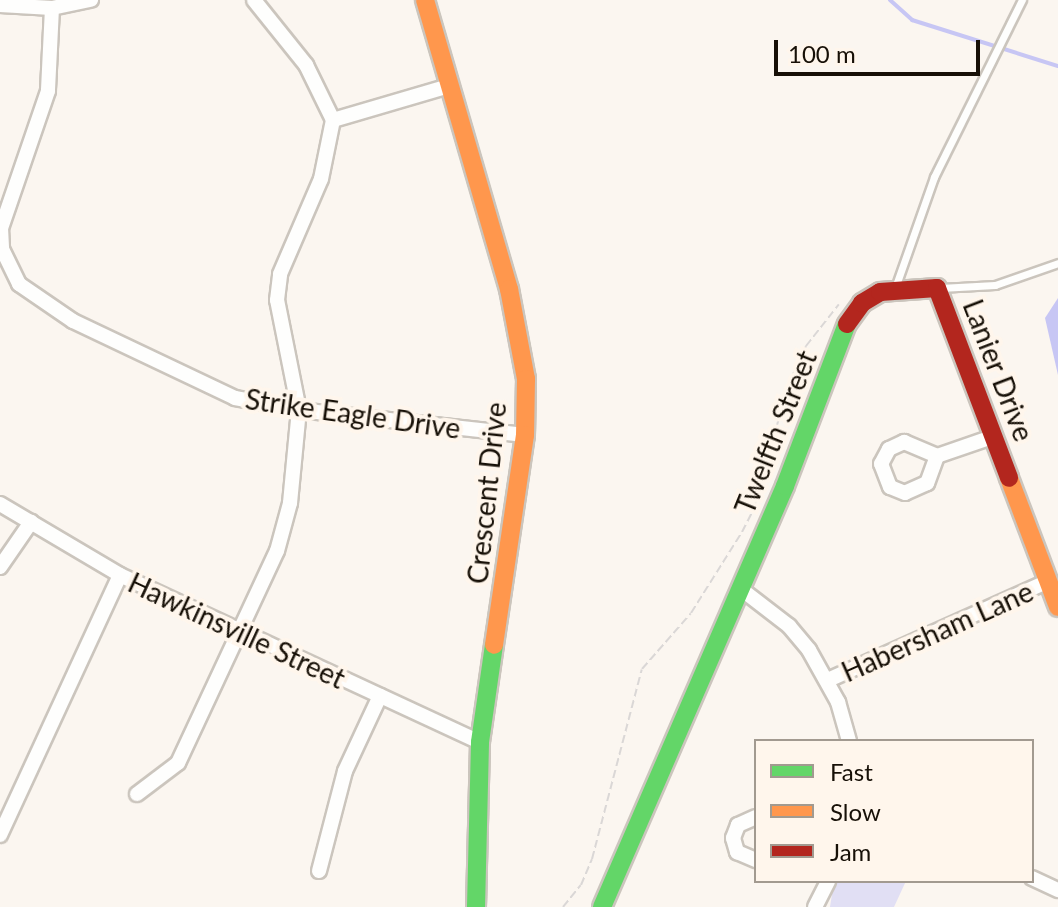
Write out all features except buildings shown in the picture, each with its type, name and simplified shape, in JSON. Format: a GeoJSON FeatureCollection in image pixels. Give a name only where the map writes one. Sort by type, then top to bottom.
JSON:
{"type":"FeatureCollection","features":[{"type":"Feature","properties":{"kind":"street"},"geometry":{"type":"LineString","coordinates":[[0,5],[52,8],[91,0]]}},
{"type":"Feature","properties":{"kind":"street"},"geometry":{"type":"LineString","coordinates":[[137,794],[178,763],[277,551],[290,503],[299,410],[277,300],[280,274],[321,179],[333,120],[306,65],[254,0]]}},
{"type":"Feature","properties":{"kind":"street","name":"Crescent Drive"},"geometry":{"type":"LineString","coordinates":[[425,0],[521,339],[525,435],[480,742],[476,907]]}},
{"type":"Feature","properties":{"kind":"street","name":"Strike Eagle Drive"},"geometry":{"type":"LineString","coordinates":[[52,8],[48,91],[1,228],[9,268],[42,304],[191,381],[235,398],[299,410],[525,435]]}},
{"type":"Feature","properties":{"kind":"street"},"geometry":{"type":"LineString","coordinates":[[333,120],[449,86]]}},
{"type":"Feature","properties":{"kind":"street"},"geometry":{"type":"LineString","coordinates":[[895,288],[937,288]]}},
{"type":"Feature","properties":{"kind":"street","name":"Twelfth Street"},"geometry":{"type":"LineString","coordinates":[[602,907],[741,589],[847,324],[862,303],[895,288]]}},
{"type":"Feature","properties":{"kind":"street","name":"Lanier Drive"},"geometry":{"type":"LineString","coordinates":[[937,288],[1058,607]]}},
{"type":"Feature","properties":{"kind":"street"},"geometry":{"type":"LineString","coordinates":[[937,456],[995,436]]}},
{"type":"Feature","properties":{"kind":"street","name":"Hawkinsville Street"},"geometry":{"type":"LineString","coordinates":[[0,504],[120,575],[480,742]]}},
{"type":"Feature","properties":{"kind":"street"},"geometry":{"type":"LineString","coordinates":[[0,567],[31,522]]}},
{"type":"Feature","properties":{"kind":"street"},"geometry":{"type":"LineString","coordinates":[[0,835],[120,575]]}},
{"type":"Feature","properties":{"kind":"street","name":"Habersham Lane"},"geometry":{"type":"LineString","coordinates":[[828,680],[1046,582]]}},
{"type":"Feature","properties":{"kind":"street"},"geometry":{"type":"LineString","coordinates":[[741,589],[789,626],[828,680],[848,739]]}},
{"type":"Feature","properties":{"kind":"street"},"geometry":{"type":"LineString","coordinates":[[319,871],[345,771],[380,696]]}},
{"type":"Feature","properties":{"kind":"street"},"geometry":{"type":"LineString","coordinates":[[754,817],[743,820],[733,838],[737,852],[754,859]]}},
{"type":"Feature","properties":{"kind":"street"},"geometry":{"type":"LineString","coordinates":[[1034,879],[1058,890]]}},
{"type":"Feature","properties":{"kind":"street"},"geometry":{"type":"LineString","coordinates":[[816,907],[827,883]]}},
{"type":"Feature","properties":{"kind":"lane"},"geometry":{"type":"LineString","coordinates":[[895,288],[934,177],[1022,0]]}},
{"type":"Feature","properties":{"kind":"lane"},"geometry":{"type":"LineString","coordinates":[[937,288],[995,285],[1058,263]]}},
{"type":"Feature","properties":{"kind":"path"},"geometry":{"type":"LineString","coordinates":[[563,907],[581,885],[592,859],[642,669],[691,613],[742,532],[754,508],[788,385],[827,314],[848,296]]}},
{"type":"Feature","properties":{"kind":"shaded area"},"geometry":{"type":"Polygon","coordinates":[[[834,883],[905,883],[894,907],[830,907],[834,883]]]}},
{"type":"Feature","properties":{"kind":"water"},"geometry":{"type":"Polygon","coordinates":[[[1058,298],[1058,375],[1045,318],[1058,298]]]}},
{"type":"Feature","properties":{"kind":"waterway"},"geometry":{"type":"LineString","coordinates":[[890,0],[912,20],[1058,66]]}},
{"type":"Feature","properties":{"kind":"traffic: fast"},"geometry":{"type":"LineString","coordinates":[[602,907],[785,486],[847,324]]}},
{"type":"Feature","properties":{"kind":"traffic: fast"},"geometry":{"type":"LineString","coordinates":[[476,907],[480,742],[494,645]]}},
{"type":"Feature","properties":{"kind":"traffic: slow"},"geometry":{"type":"LineString","coordinates":[[425,0],[509,289],[526,379],[525,435],[494,645]]}},
{"type":"Feature","properties":{"kind":"traffic: slow"},"geometry":{"type":"LineString","coordinates":[[1009,478],[1058,607]]}},
{"type":"Feature","properties":{"kind":"traffic: jam"},"geometry":{"type":"LineString","coordinates":[[847,324],[862,303],[880,292],[937,288],[1009,478]]}}]}
